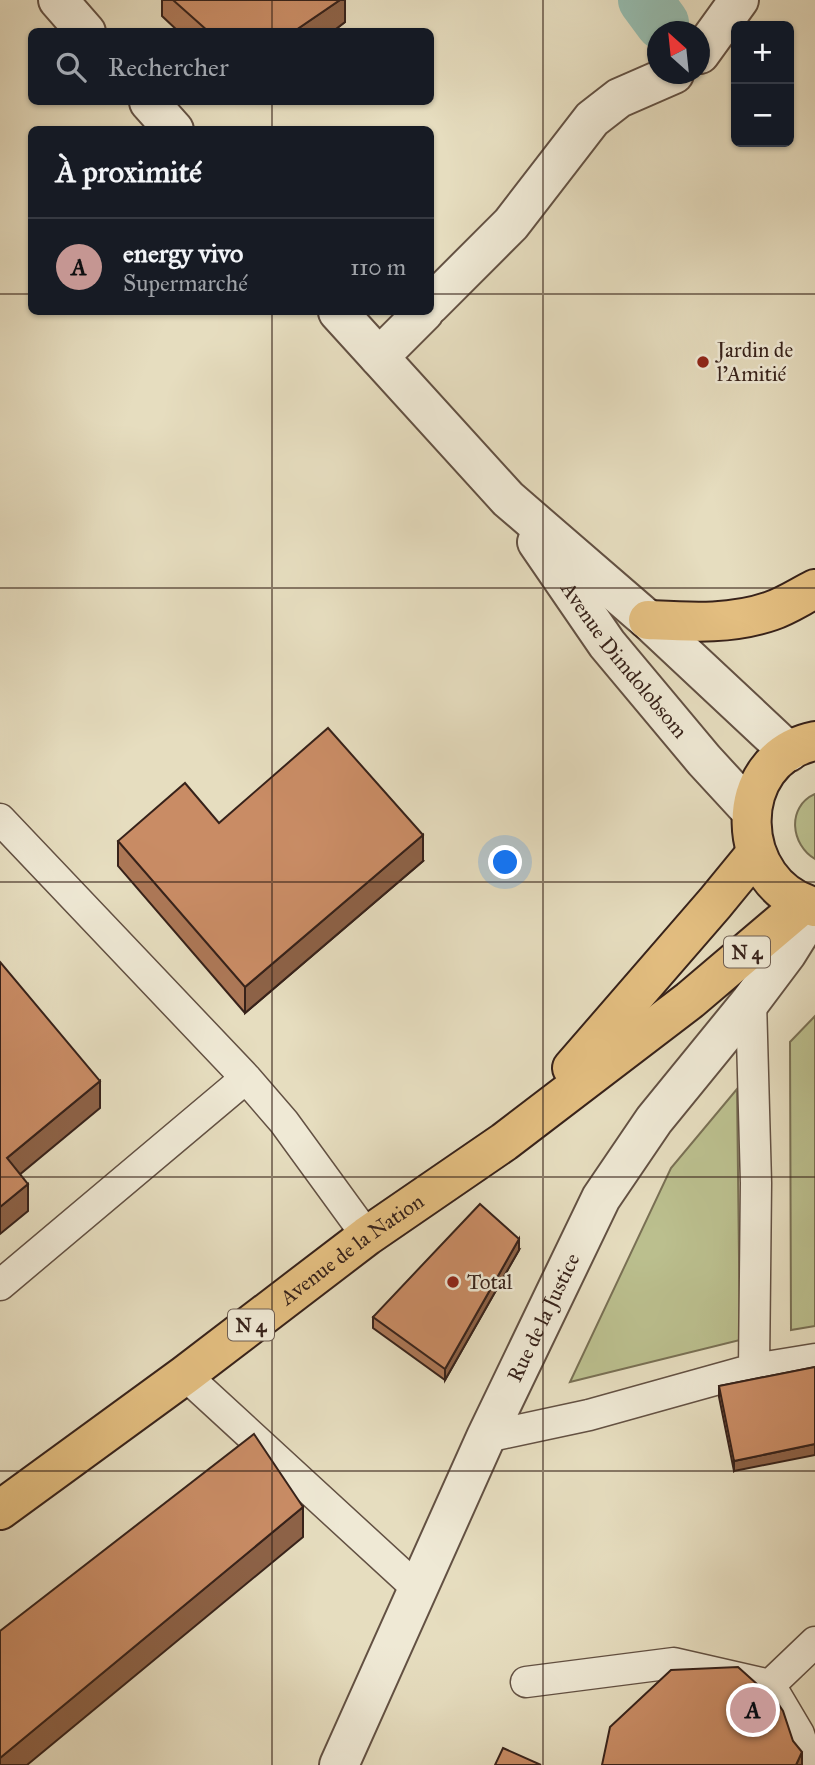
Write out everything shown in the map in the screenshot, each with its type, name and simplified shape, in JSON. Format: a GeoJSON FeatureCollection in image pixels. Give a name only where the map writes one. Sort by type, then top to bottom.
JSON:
{"type":"FeatureCollection","features":[{"type":"Feature","properties":{"kind":"highway"},"geometry":{"type":"LineString","coordinates":[[648,620],[733,620],[771,611],[815,589]]}},
{"type":"Feature","properties":{"kind":"highway"},"geometry":{"type":"LineString","coordinates":[[807,740],[770,767],[757,788],[751,811],[750,830],[756,853],[771,877],[785,892],[811,906]]}},
{"type":"Feature","properties":{"kind":"highway","name":"Avenue de la Nation"},"geometry":{"type":"LineString","coordinates":[[504,1142],[596,1041],[756,853]]}},
{"type":"Feature","properties":{"kind":"highway","name":"Avenue de la Nation"},"geometry":{"type":"LineString","coordinates":[[0,1510],[185,1375],[367,1236],[504,1142],[811,906]]}},
{"type":"Feature","properties":{"kind":"street"},"geometry":{"type":"LineString","coordinates":[[58,0],[82,28]]}},
{"type":"Feature","properties":{"kind":"street"},"geometry":{"type":"LineString","coordinates":[[710,40],[740,0]]}},
{"type":"Feature","properties":{"kind":"street"},"geometry":{"type":"LineString","coordinates":[[434,301],[511,224],[592,119],[618,99],[652,84]]}},
{"type":"Feature","properties":{"kind":"street"},"geometry":{"type":"LineString","coordinates":[[152,105],[170,126]]}},
{"type":"Feature","properties":{"kind":"street","name":"Avenue Dimdolobsom"},"geometry":{"type":"LineString","coordinates":[[341,315],[509,499],[648,620],[807,740]]}},
{"type":"Feature","properties":{"kind":"street"},"geometry":{"type":"LineString","coordinates":[[379,357],[421,315]]}},
{"type":"Feature","properties":{"kind":"street","name":"Avenue Dimdolobsom"},"geometry":{"type":"LineString","coordinates":[[509,499],[607,644],[686,739],[751,811]]}},
{"type":"Feature","properties":{"kind":"street","name":"Rue de la Justice"},"geometry":{"type":"LineString","coordinates":[[339,1765],[485,1437],[601,1198],[654,1120],[787,953],[811,906]]}},
{"type":"Feature","properties":{"kind":"lane"},"geometry":{"type":"LineString","coordinates":[[0,819],[246,1078],[284,1122],[367,1236]]}},
{"type":"Feature","properties":{"kind":"lane"},"geometry":{"type":"LineString","coordinates":[[751,1001],[756,1183],[754,1369]]}},
{"type":"Feature","properties":{"kind":"lane"},"geometry":{"type":"LineString","coordinates":[[0,1285],[246,1078]]}},
{"type":"Feature","properties":{"kind":"lane"},"geometry":{"type":"LineString","coordinates":[[485,1437],[589,1415],[754,1369],[815,1359]]}},
{"type":"Feature","properties":{"kind":"lane"},"geometry":{"type":"LineString","coordinates":[[185,1375],[419,1590]]}},
{"type":"Feature","properties":{"kind":"lane"},"geometry":{"type":"LineString","coordinates":[[771,1685],[815,1642]]}},
{"type":"Feature","properties":{"kind":"lane"},"geometry":{"type":"LineString","coordinates":[[526,1682],[674,1663],[771,1685],[799,1734],[809,1765]]}},
{"type":"Feature","properties":{"kind":"green space"},"geometry":{"type":"Polygon","coordinates":[[[815,794],[815,859],[801,845],[795,826],[799,808],[815,794]]]}},
{"type":"Feature","properties":{"kind":"green space"},"geometry":{"type":"Polygon","coordinates":[[[815,1016],[815,1326],[791,1330],[790,1042],[815,1016]]]}},
{"type":"Feature","properties":{"kind":"green space"},"geometry":{"type":"Polygon","coordinates":[[[737,1089],[740,1340],[570,1382],[671,1168],[737,1089]]]}},
{"type":"Feature","properties":{"kind":"building"},"geometry":{"type":"Polygon","coordinates":[[[173,0],[340,0],[299,28],[204,28],[173,0]]]}},
{"type":"Feature","properties":{"kind":"building"},"geometry":{"type":"Polygon","coordinates":[[[328,728],[423,835],[245,987],[118,841],[185,783],[219,823],[328,728]]]}},
{"type":"Feature","properties":{"kind":"building"},"geometry":{"type":"Polygon","coordinates":[[[0,962],[100,1081],[7,1158],[28,1184],[0,1207],[0,962]]]}},
{"type":"Feature","properties":{"kind":"building"},"geometry":{"type":"Polygon","coordinates":[[[480,1204],[519,1239],[445,1369],[373,1317],[480,1204]]]}},
{"type":"Feature","properties":{"kind":"building"},"geometry":{"type":"Polygon","coordinates":[[[815,1367],[815,1444],[734,1461],[719,1386],[815,1367]]]}},
{"type":"Feature","properties":{"kind":"building"},"geometry":{"type":"Polygon","coordinates":[[[254,1434],[303,1507],[0,1758],[0,1631],[254,1434]]]}},
{"type":"Feature","properties":{"kind":"building"},"geometry":{"type":"Polygon","coordinates":[[[738,1667],[777,1702],[783,1711],[793,1741],[802,1752],[796,1765],[602,1765],[610,1727],[671,1670],[738,1667]]]}},
{"type":"Feature","properties":{"kind":"building"},"geometry":{"type":"Polygon","coordinates":[[[503,1748],[541,1765],[495,1765],[503,1748]]]}},
{"type":"Feature","properties":{"kind":"waterway"},"geometry":{"type":"LineString","coordinates":[[645,0],[661,21]]}},
{"type":"Feature","properties":{"kind":"place","name":"Jardin de l'Amitié"},"geometry":{"type":"Point","coordinates":[703,362]}},
{"type":"Feature","properties":{"kind":"place","name":"Total"},"geometry":{"type":"Point","coordinates":[453,1282]}},
{"type":"Feature","properties":{"kind":"place","name":"energy vivo"},"geometry":{"type":"Point","coordinates":[753,1710]}}]}
